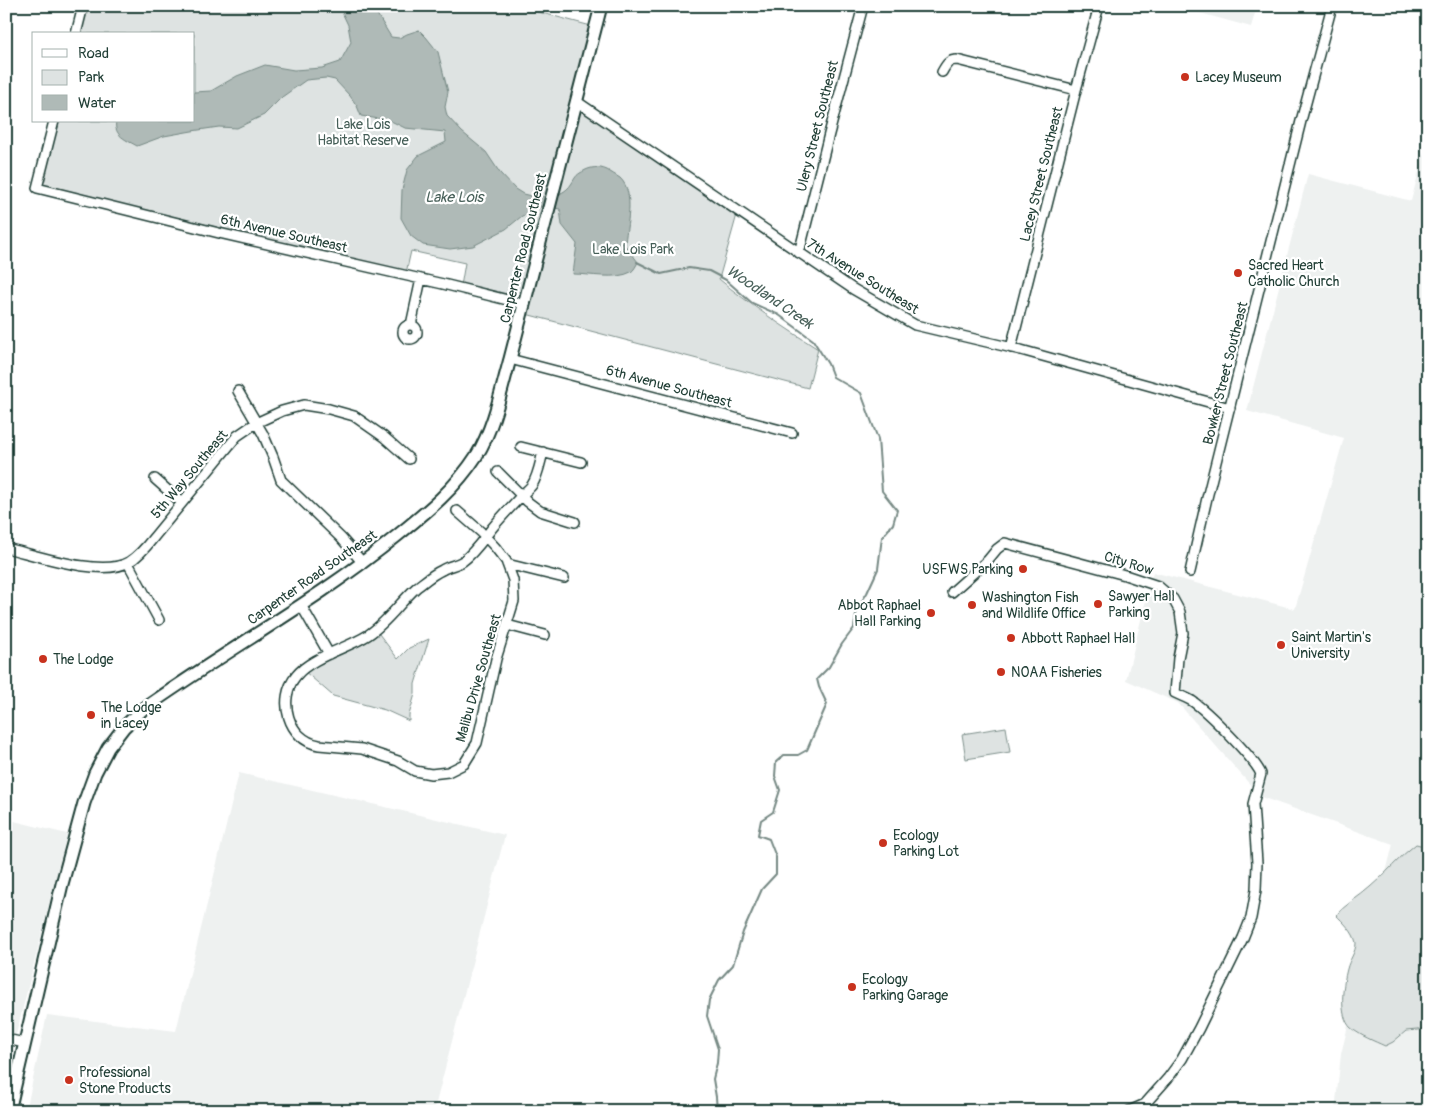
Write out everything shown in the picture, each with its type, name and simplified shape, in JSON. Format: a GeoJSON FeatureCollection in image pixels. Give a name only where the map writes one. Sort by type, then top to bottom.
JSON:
{"type":"FeatureCollection","features":[{"type":"Feature","properties":{"kind":"main road","name":"Carpenter Road Southeast"},"geometry":{"type":"LineString","coordinates":[[9,1111],[62,884],[84,802],[95,773],[108,748],[124,727],[142,710],[363,563],[439,501],[459,480],[478,453],[495,412],[510,359],[601,6]]}},
{"type":"Feature","properties":{"kind":"street"},"geometry":{"type":"LineString","coordinates":[[76,32],[83,6]]}},
{"type":"Feature","properties":{"kind":"street","name":"Ulery Street Southeast"},"geometry":{"type":"LineString","coordinates":[[799,253],[863,6]]}},
{"type":"Feature","properties":{"kind":"street","name":"Lacey Street Southeast"},"geometry":{"type":"LineString","coordinates":[[1012,348],[1076,90],[1099,6]]}},
{"type":"Feature","properties":{"kind":"street","name":"Bowker Street Southeast"},"geometry":{"type":"LineString","coordinates":[[1190,572],[1298,130],[1332,6]]}},
{"type":"Feature","properties":{"kind":"street"},"geometry":{"type":"LineString","coordinates":[[942,72],[947,63],[957,60],[1076,90]]}},
{"type":"Feature","properties":{"kind":"street","name":"7th Avenue Southeast"},"geometry":{"type":"LineString","coordinates":[[576,101],[853,289],[915,325],[1012,348],[1230,408]]}},
{"type":"Feature","properties":{"kind":"street","name":"6th Avenue Southeast"},"geometry":{"type":"LineString","coordinates":[[54,122],[37,188],[223,234],[524,304]]}},
{"type":"Feature","properties":{"kind":"street"},"geometry":{"type":"LineString","coordinates":[[411,325],[421,279]]}},
{"type":"Feature","properties":{"kind":"street","name":"6th Avenue Southeast"},"geometry":{"type":"LineString","coordinates":[[510,359],[792,433]]}},
{"type":"Feature","properties":{"kind":"street"},"geometry":{"type":"LineString","coordinates":[[238,391],[263,434],[281,480],[341,538],[363,563]]}},
{"type":"Feature","properties":{"kind":"street","name":"5th Way Southeast"},"geometry":{"type":"LineString","coordinates":[[128,563],[148,544],[237,436],[256,423],[282,411],[304,405],[354,416],[384,437],[409,459]]}},
{"type":"Feature","properties":{"kind":"street"},"geometry":{"type":"LineString","coordinates":[[521,447],[581,462]]}},
{"type":"Feature","properties":{"kind":"street","name":"Malibu Drive Southeast"},"geometry":{"type":"LineString","coordinates":[[486,536],[507,564],[513,580],[514,601],[491,678],[477,743],[464,764],[448,772],[431,774],[415,771],[381,754],[362,749],[314,744],[300,736],[287,714],[286,705],[287,695],[296,676],[303,668],[359,640],[376,629],[386,621],[416,588],[443,569],[462,562],[531,486],[543,452]]}},
{"type":"Feature","properties":{"kind":"street"},"geometry":{"type":"LineString","coordinates":[[498,472],[540,511],[575,522]]}},
{"type":"Feature","properties":{"kind":"street"},"geometry":{"type":"LineString","coordinates":[[155,479],[182,503]]}},
{"type":"Feature","properties":{"kind":"street"},"geometry":{"type":"LineString","coordinates":[[457,511],[486,536]]}},
{"type":"Feature","properties":{"kind":"street","name":"City Row"},"geometry":{"type":"LineString","coordinates":[[952,592],[1006,542],[1158,586],[1173,600],[1180,612],[1183,633],[1178,658],[1175,693],[1193,702],[1212,718],[1250,759],[1261,774],[1252,804],[1257,863],[1256,890],[1244,938],[1182,1059],[1145,1104],[1131,1110]]}},
{"type":"Feature","properties":{"kind":"street"},"geometry":{"type":"LineString","coordinates":[[6,548],[84,567],[112,567],[128,563],[159,620]]}},
{"type":"Feature","properties":{"kind":"street"},"geometry":{"type":"LineString","coordinates":[[507,564],[564,578]]}},
{"type":"Feature","properties":{"kind":"street"},"geometry":{"type":"LineString","coordinates":[[302,605],[329,654]]}},
{"type":"Feature","properties":{"kind":"street"},"geometry":{"type":"LineString","coordinates":[[507,625],[545,635]]}},
{"type":"Feature","properties":{"kind":"street"},"geometry":{"type":"LineString","coordinates":[[6,1038],[25,1043]]}},
{"type":"Feature","properties":{"kind":"shaded area"},"geometry":{"type":"Polygon","coordinates":[[[1183,6],[1257,6],[1251,27],[1182,8],[1183,6]]]}},
{"type":"Feature","properties":{"kind":"shaded area","name":"Saint Martin's University"},"geometry":{"type":"Polygon","coordinates":[[[1428,138],[1428,1111],[1335,1111],[1341,1054],[1393,844],[1261,797],[1178,703],[1126,680],[1153,572],[1295,609],[1344,438],[1247,411],[1308,174],[1411,201],[1428,138]]]}},
{"type":"Feature","properties":{"kind":"shaded area"},"geometry":{"type":"Polygon","coordinates":[[[239,773],[505,835],[434,1111],[27,1111],[47,1015],[176,1031],[239,773]]]}},
{"type":"Feature","properties":{"kind":"shaded area"},"geometry":{"type":"Polygon","coordinates":[[[6,819],[67,834],[6,1074],[6,819]]]}},
{"type":"Feature","properties":{"kind":"green space","name":"Lake Lois Habitat Reserve"},"geometry":{"type":"Polygon","coordinates":[[[84,6],[516,6],[595,27],[576,101],[738,211],[719,279],[755,307],[818,349],[808,388],[522,313],[523,301],[461,286],[465,263],[411,251],[406,273],[42,185],[57,122],[195,122],[195,32],[78,32],[84,6]]]}},
{"type":"Feature","properties":{"kind":"green space"},"geometry":{"type":"Polygon","coordinates":[[[376,630],[398,659],[409,648],[429,639],[415,684],[415,694],[409,721],[385,710],[333,696],[303,670],[376,630]]]}},
{"type":"Feature","properties":{"kind":"green space"},"geometry":{"type":"Polygon","coordinates":[[[1006,727],[1010,752],[966,759],[962,734],[1006,727]]]}},
{"type":"Feature","properties":{"kind":"green space"},"geometry":{"type":"Polygon","coordinates":[[[1416,844],[1428,847],[1428,1029],[1406,1031],[1385,1046],[1351,1028],[1344,1016],[1344,983],[1356,943],[1351,931],[1336,915],[1366,891],[1416,844]]]}},
{"type":"Feature","properties":{"kind":"water","name":"Lake Lois"},"geometry":{"type":"Polygon","coordinates":[[[339,6],[372,6],[391,37],[399,38],[419,30],[438,52],[448,92],[445,107],[447,116],[462,132],[486,152],[500,173],[515,189],[523,194],[531,196],[540,195],[546,198],[557,195],[570,186],[578,174],[591,168],[607,170],[620,178],[625,184],[629,201],[625,245],[638,262],[633,270],[618,276],[573,274],[577,244],[562,225],[560,209],[542,206],[532,213],[522,216],[506,229],[473,246],[450,249],[423,245],[411,236],[401,218],[402,190],[407,170],[418,156],[446,142],[445,132],[405,128],[391,121],[361,116],[350,96],[335,80],[326,78],[306,80],[282,97],[264,115],[237,128],[219,127],[164,136],[137,146],[122,137],[117,130],[116,122],[195,122],[195,92],[211,91],[237,76],[265,65],[294,70],[322,68],[340,62],[351,42],[348,25],[339,6]]]}},
{"type":"Feature","properties":{"kind":"waterway","name":"Woodland Creek"},"geometry":{"type":"LineString","coordinates":[[637,262],[661,274],[689,268],[709,271],[726,280],[752,303],[779,315],[813,340],[828,364],[833,377],[861,393],[878,439],[882,491],[897,510],[893,524],[882,537],[878,569],[857,609],[854,628],[829,667],[817,679],[827,704],[807,750],[798,755],[784,755],[776,762],[775,776],[780,790],[773,812],[761,820],[758,835],[769,839],[776,857],[776,874],[762,889],[743,932],[733,965],[719,980],[709,1000],[707,1016],[718,1049],[713,1079],[717,1111]]}},
{"type":"Feature","properties":{"kind":"place","name":"Lacey Museum"},"geometry":{"type":"Point","coordinates":[1185,77]}},
{"type":"Feature","properties":{"kind":"place","name":"Sacred Heart Catholic Church"},"geometry":{"type":"Point","coordinates":[1238,273]}},
{"type":"Feature","properties":{"kind":"place","name":"USFWS Parking"},"geometry":{"type":"Point","coordinates":[1023,569]}},
{"type":"Feature","properties":{"kind":"place","name":"Sawyer Hall Parking"},"geometry":{"type":"Point","coordinates":[1098,604]}},
{"type":"Feature","properties":{"kind":"place","name":"Washington Fish and Wildlife Office"},"geometry":{"type":"Point","coordinates":[972,605]}},
{"type":"Feature","properties":{"kind":"place","name":"Abbot Raphael Hall Parking"},"geometry":{"type":"Point","coordinates":[931,613]}},
{"type":"Feature","properties":{"kind":"place","name":"Abbott Raphael Hall"},"geometry":{"type":"Point","coordinates":[1011,638]}},
{"type":"Feature","properties":{"kind":"place","name":"Saint Martin's University"},"geometry":{"type":"Point","coordinates":[1281,645]}},
{"type":"Feature","properties":{"kind":"place","name":"The Lodge"},"geometry":{"type":"Point","coordinates":[43,659]}},
{"type":"Feature","properties":{"kind":"place","name":"NOAA Fisheries"},"geometry":{"type":"Point","coordinates":[1001,672]}},
{"type":"Feature","properties":{"kind":"place","name":"The Lodge in Lacey"},"geometry":{"type":"Point","coordinates":[91,715]}},
{"type":"Feature","properties":{"kind":"place","name":"Ecology Parking Lot"},"geometry":{"type":"Point","coordinates":[883,843]}},
{"type":"Feature","properties":{"kind":"place","name":"Ecology Parking Garage"},"geometry":{"type":"Point","coordinates":[852,987]}},
{"type":"Feature","properties":{"kind":"place","name":"Professional Stone Products"},"geometry":{"type":"Point","coordinates":[69,1080]}},
{"type":"Feature","properties":{"kind":"park label","name":"Lake Lois Park"},"geometry":{"type":"Point","coordinates":[633,249]}}]}
